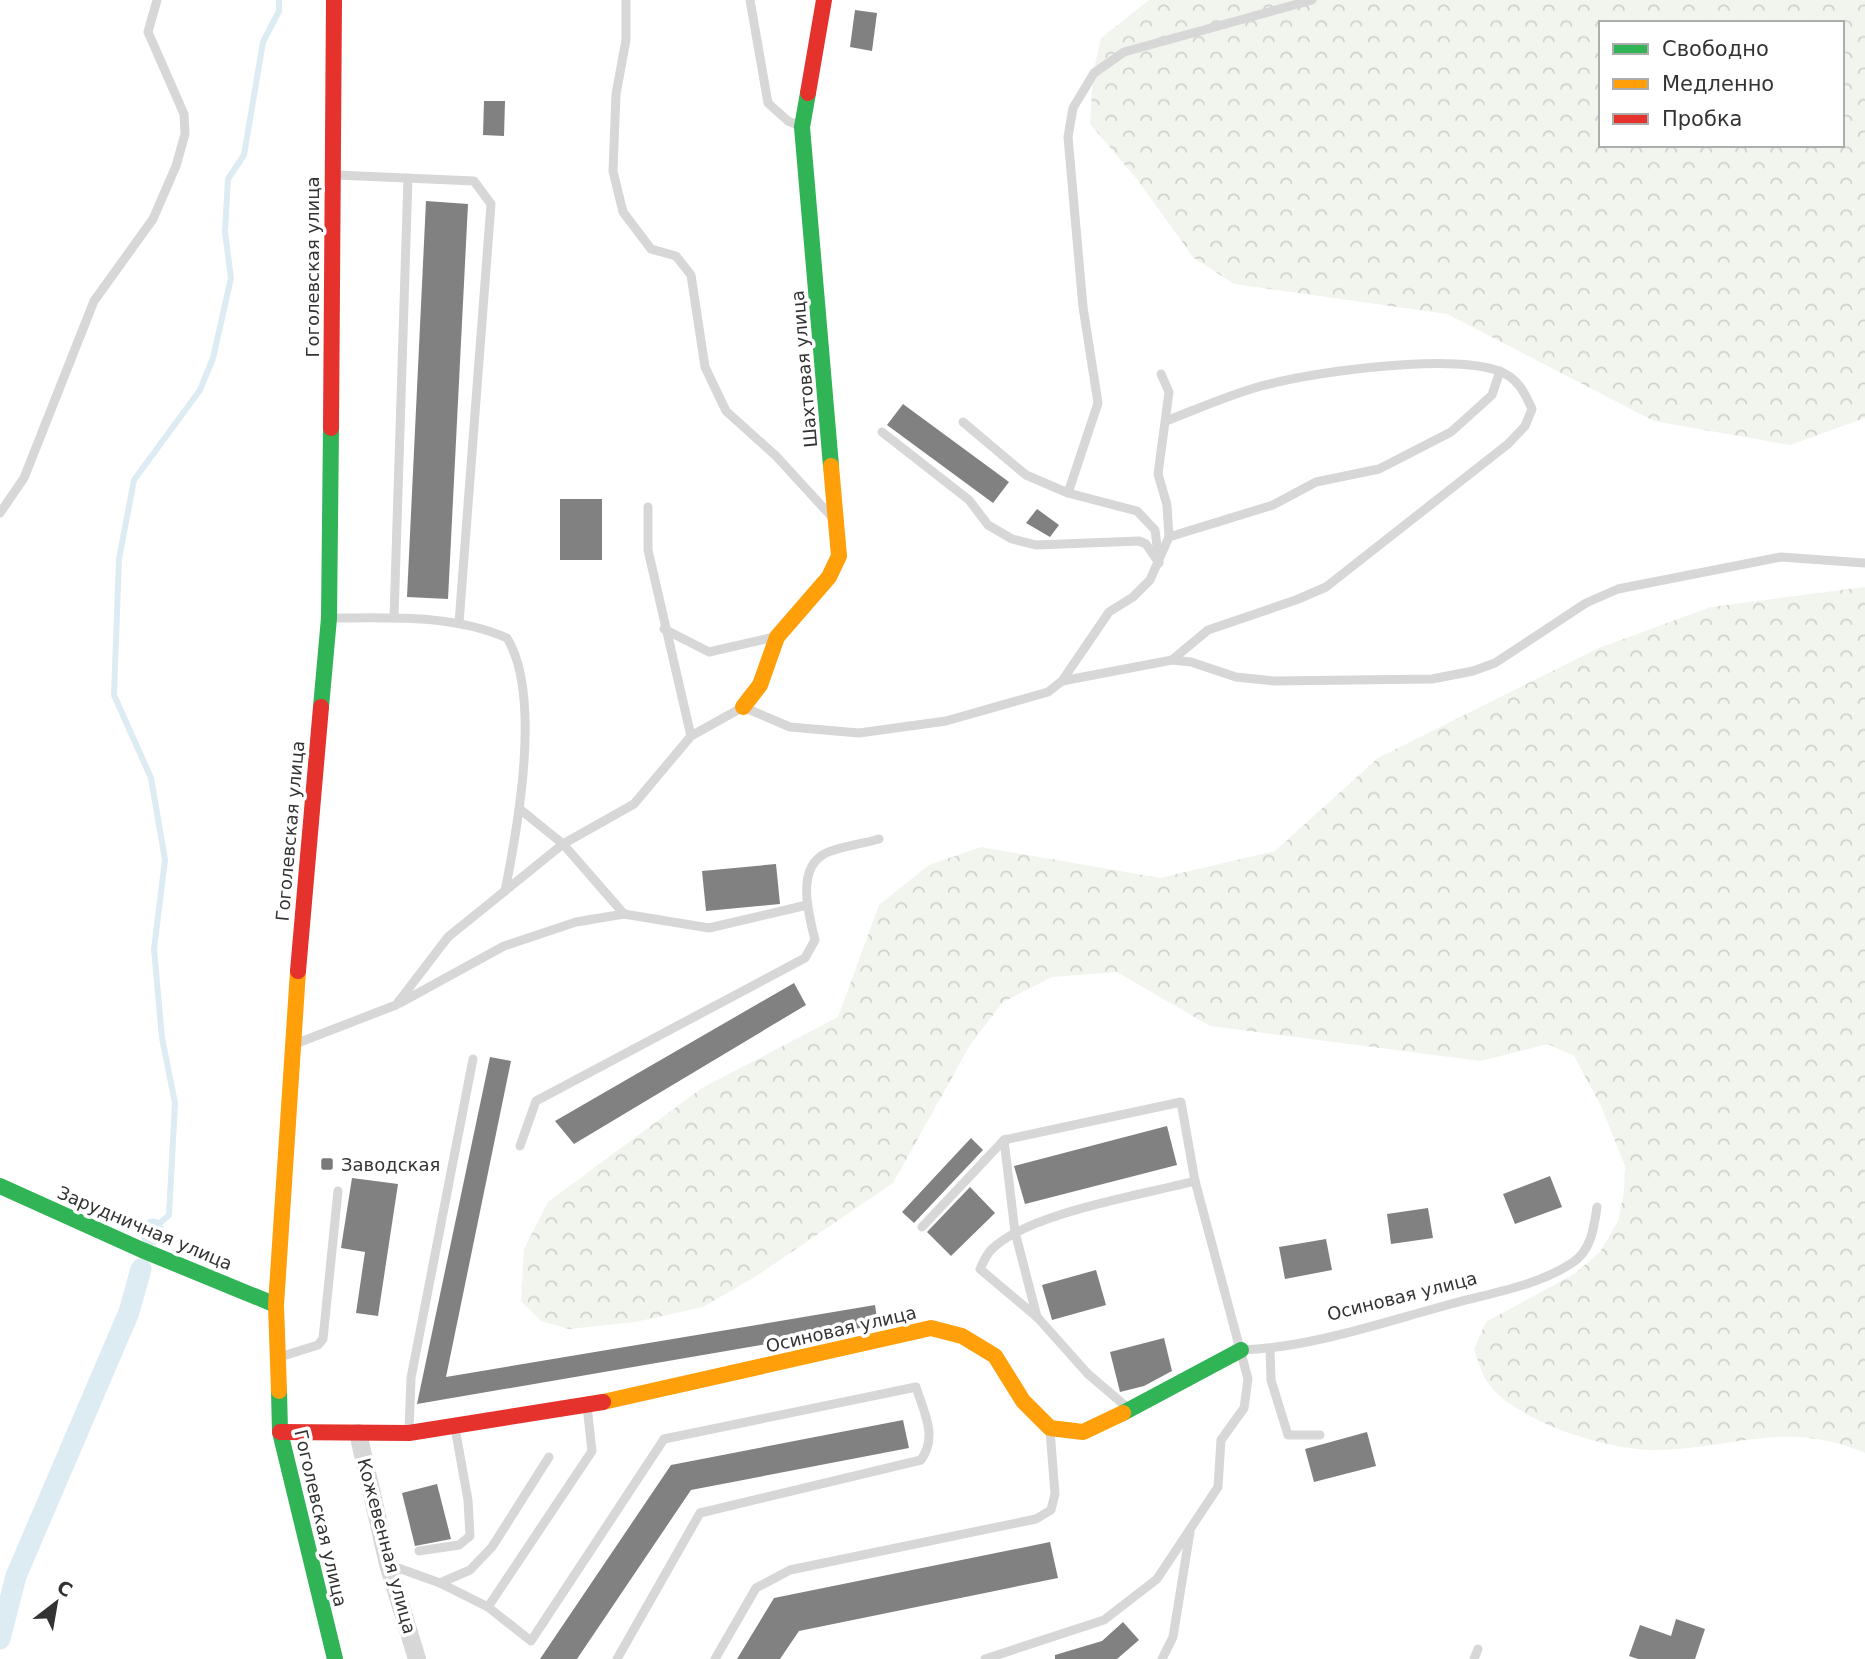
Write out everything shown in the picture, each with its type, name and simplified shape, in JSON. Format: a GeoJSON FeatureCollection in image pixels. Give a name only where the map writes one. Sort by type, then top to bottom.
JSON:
{"type":"FeatureCollection","features":[{"type":"Feature","properties":{"kind":"street","name":"Гоголевская улица"},"geometry":{"type":"LineString","coordinates":[[334,0],[329,618],[290,1046],[276,1305],[280,1432],[317,1594],[335,1659]]}},
{"type":"Feature","properties":{"kind":"street","name":"Шахтовая улица"},"geometry":{"type":"LineString","coordinates":[[743,707],[760,685],[777,637],[833,570],[839,548],[802,127],[824,0]]}},
{"type":"Feature","properties":{"kind":"street","name":"Зарудничная улица"},"geometry":{"type":"LineString","coordinates":[[0,1186],[142,1250],[276,1305]]}},
{"type":"Feature","properties":{"kind":"street","name":"Осиновая улица"},"geometry":{"type":"LineString","coordinates":[[280,1432],[409,1433],[587,1405],[709,1380],[931,1328],[962,1336],[995,1356],[1023,1401],[1050,1428],[1083,1432],[1130,1410],[1241,1350]]}},
{"type":"Feature","properties":{"kind":"street","name":"Кожевенная улица"},"geometry":{"type":"LineString","coordinates":[[358,1433],[388,1564],[417,1659]]}},
{"type":"Feature","properties":{"kind":"lane"},"geometry":{"type":"LineString","coordinates":[[0,513],[24,478],[94,301],[153,219],[176,166],[185,134],[184,114],[148,32],[157,0]]}},
{"type":"Feature","properties":{"kind":"lane"},"geometry":{"type":"LineString","coordinates":[[626,0],[626,40],[616,94],[613,171],[623,212],[651,248],[676,256],[691,275],[705,367],[726,411],[776,456],[837,523]]}},
{"type":"Feature","properties":{"kind":"lane"},"geometry":{"type":"LineString","coordinates":[[750,0],[768,103],[788,121],[802,127]]}},
{"type":"Feature","properties":{"kind":"lane"},"geometry":{"type":"LineString","coordinates":[[1068,493],[1098,403],[1083,306],[1068,137],[1073,108],[1094,73],[1124,52],[1312,0]]}},
{"type":"Feature","properties":{"kind":"lane"},"geometry":{"type":"LineString","coordinates":[[332,174],[474,181],[491,204],[459,623]]}},
{"type":"Feature","properties":{"kind":"lane"},"geometry":{"type":"LineString","coordinates":[[394,618],[408,178]]}},
{"type":"Feature","properties":{"kind":"lane"},"geometry":{"type":"LineString","coordinates":[[1166,421],[1261,386],[1320,375],[1437,362],[1500,371],[1523,387],[1532,410],[1525,426],[1508,444],[1326,587],[1208,630],[1172,660]]}},
{"type":"Feature","properties":{"kind":"lane"},"geometry":{"type":"LineString","coordinates":[[1169,537],[1273,505],[1316,482],[1379,469],[1451,432],[1492,395],[1500,371]]}},
{"type":"Feature","properties":{"kind":"lane"},"geometry":{"type":"LineString","coordinates":[[396,1005],[448,937],[563,844],[634,804],[691,736],[743,707],[790,727],[859,733],[946,721],[1006,707],[1048,692],[1062,681],[1109,612],[1133,597],[1150,580],[1160,564],[1169,537],[1167,505],[1158,474],[1169,392],[1161,374]]}},
{"type":"Feature","properties":{"kind":"lane"},"geometry":{"type":"LineString","coordinates":[[963,422],[1026,475],[1068,493],[1137,511],[1154,530],[1160,564]]}},
{"type":"Feature","properties":{"kind":"lane"},"geometry":{"type":"LineString","coordinates":[[881,432],[969,500],[988,525],[1012,539],[1036,545],[1139,541],[1146,544],[1160,564]]}},
{"type":"Feature","properties":{"kind":"lane"},"geometry":{"type":"LineString","coordinates":[[648,507],[648,550],[664,629],[691,736]]}},
{"type":"Feature","properties":{"kind":"lane"},"geometry":{"type":"LineString","coordinates":[[1062,681],[1172,660],[1191,662],[1236,677],[1274,681],[1432,678],[1473,671],[1495,663],[1586,603],[1618,589],[1781,557],[1865,563]]}},
{"type":"Feature","properties":{"kind":"lane"},"geometry":{"type":"LineString","coordinates":[[329,618],[394,618],[459,623],[507,638],[516,653],[524,705],[521,810],[505,891]]}},
{"type":"Feature","properties":{"kind":"lane"},"geometry":{"type":"LineString","coordinates":[[664,629],[709,652],[777,637]]}},
{"type":"Feature","properties":{"kind":"lane"},"geometry":{"type":"LineString","coordinates":[[521,810],[563,844],[624,914]]}},
{"type":"Feature","properties":{"kind":"lane"},"geometry":{"type":"LineString","coordinates":[[520,1146],[536,1101],[805,958],[815,940],[807,905],[809,872],[823,854],[879,839]]}},
{"type":"Feature","properties":{"kind":"lane"},"geometry":{"type":"LineString","coordinates":[[290,1046],[396,1005],[503,946],[576,922],[624,914],[709,928],[807,905]]}},
{"type":"Feature","properties":{"kind":"lane"},"geometry":{"type":"LineString","coordinates":[[409,1433],[411,1378],[473,1059]]}},
{"type":"Feature","properties":{"kind":"lane"},"geometry":{"type":"LineString","coordinates":[[922,1227],[1004,1140],[1181,1102],[1195,1181],[1248,1378],[1244,1408],[1221,1440],[1218,1487],[1157,1579],[1104,1620],[985,1659]]}},
{"type":"Feature","properties":{"kind":"lane"},"geometry":{"type":"LineString","coordinates":[[1004,1140],[1015,1232],[1038,1318]]}},
{"type":"Feature","properties":{"kind":"lane"},"geometry":{"type":"LineString","coordinates":[[1130,1410],[1088,1374],[1038,1318],[980,1269],[989,1251],[1015,1232],[1058,1217],[1195,1181]]}},
{"type":"Feature","properties":{"kind":"lane"},"geometry":{"type":"LineString","coordinates":[[278,1357],[318,1345],[323,1339],[338,1191]]}},
{"type":"Feature","properties":{"kind":"lane","name":"Осиновая улица"},"geometry":{"type":"LineString","coordinates":[[1241,1350],[1270,1349],[1536,1281],[1574,1262],[1593,1236],[1597,1207]]}},
{"type":"Feature","properties":{"kind":"lane"},"geometry":{"type":"LineString","coordinates":[[1270,1349],[1271,1380],[1288,1435],[1320,1435]]}},
{"type":"Feature","properties":{"kind":"lane"},"geometry":{"type":"LineString","coordinates":[[388,1564],[440,1583],[488,1607],[531,1641],[664,1439],[916,1387],[932,1436],[929,1449],[921,1460],[700,1513],[617,1659]]}},
{"type":"Feature","properties":{"kind":"lane"},"geometry":{"type":"LineString","coordinates":[[488,1607],[592,1451],[587,1405]]}},
{"type":"Feature","properties":{"kind":"lane"},"geometry":{"type":"LineString","coordinates":[[419,1551],[459,1545],[470,1536],[468,1500],[454,1426]]}},
{"type":"Feature","properties":{"kind":"lane"},"geometry":{"type":"LineString","coordinates":[[715,1659],[757,1588],[790,1570],[1036,1519],[1051,1510],[1055,1494],[1050,1428]]}},
{"type":"Feature","properties":{"kind":"lane"},"geometry":{"type":"LineString","coordinates":[[440,1583],[470,1570],[492,1547],[549,1457]]}},
{"type":"Feature","properties":{"kind":"lane"},"geometry":{"type":"LineString","coordinates":[[1162,1659],[1173,1637],[1191,1529]]}},
{"type":"Feature","properties":{"kind":"lane"},"geometry":{"type":"LineString","coordinates":[[1474,1659],[1478,1649]]}},
{"type":"Feature","properties":{"kind":"green space"},"geometry":{"type":"Polygon","coordinates":[[[1149,0],[1865,0],[1865,418],[1790,445],[1654,421],[1447,314],[1234,284],[1194,258],[1136,178],[1090,124],[1093,73],[1101,38],[1149,0]]]}},
{"type":"Feature","properties":{"kind":"green space"},"geometry":{"type":"Polygon","coordinates":[[[1865,587],[1865,1453],[1836,1443],[1784,1437],[1654,1450],[1613,1445],[1564,1431],[1541,1421],[1519,1410],[1488,1383],[1474,1349],[1486,1322],[1574,1274],[1600,1252],[1618,1221],[1624,1192],[1625,1166],[1601,1106],[1574,1056],[1548,1044],[1481,1061],[1210,1026],[1117,972],[1052,977],[1003,1002],[970,1045],[893,1183],[758,1275],[703,1307],[635,1322],[569,1329],[541,1321],[521,1301],[524,1249],[548,1202],[702,1088],[838,1017],[879,905],[929,865],[981,847],[1160,878],[1275,851],[1378,758],[1599,648],[1711,607],[1865,587]]]}},
{"type":"Feature","properties":{"kind":"building"},"geometry":{"type":"Polygon","coordinates":[[[855,10],[877,13],[872,51],[850,47],[855,10]]]}},
{"type":"Feature","properties":{"kind":"building"},"geometry":{"type":"Polygon","coordinates":[[[484,101],[505,101],[504,136],[483,135],[484,101]]]}},
{"type":"Feature","properties":{"kind":"building"},"geometry":{"type":"Polygon","coordinates":[[[426,201],[468,204],[448,599],[407,597],[426,201]]]}},
{"type":"Feature","properties":{"kind":"building"},"geometry":{"type":"Polygon","coordinates":[[[903,404],[1009,482],[993,503],[887,425],[903,404]]]}},
{"type":"Feature","properties":{"kind":"building"},"geometry":{"type":"Polygon","coordinates":[[[560,499],[602,499],[602,560],[560,560],[560,499]]]}},
{"type":"Feature","properties":{"kind":"building"},"geometry":{"type":"Polygon","coordinates":[[[1037,509],[1059,525],[1050,537],[1026,523],[1037,509]]]}},
{"type":"Feature","properties":{"kind":"building"},"geometry":{"type":"Polygon","coordinates":[[[776,864],[780,904],[706,911],[702,871],[776,864]]]}},
{"type":"Feature","properties":{"kind":"building"},"geometry":{"type":"Polygon","coordinates":[[[794,983],[806,1005],[574,1144],[555,1121],[794,983]]]}},
{"type":"Feature","properties":{"kind":"building"},"geometry":{"type":"Polygon","coordinates":[[[490,1057],[511,1061],[446,1377],[875,1305],[878,1325],[417,1404],[490,1057]]]}},
{"type":"Feature","properties":{"kind":"building"},"geometry":{"type":"Polygon","coordinates":[[[1167,1126],[1177,1165],[1025,1204],[1014,1166],[1167,1126]]]}},
{"type":"Feature","properties":{"kind":"building"},"geometry":{"type":"Polygon","coordinates":[[[971,1138],[983,1150],[914,1223],[902,1212],[971,1138]]]}},
{"type":"Feature","properties":{"kind":"building"},"geometry":{"type":"Polygon","coordinates":[[[1550,1176],[1562,1207],[1515,1224],[1503,1194],[1550,1176]]]}},
{"type":"Feature","properties":{"kind":"building"},"geometry":{"type":"Polygon","coordinates":[[[352,1178],[398,1184],[378,1316],[356,1313],[365,1252],[341,1248],[352,1178]]]}},
{"type":"Feature","properties":{"kind":"building"},"geometry":{"type":"Polygon","coordinates":[[[970,1187],[995,1213],[951,1256],[927,1232],[970,1187]]]}},
{"type":"Feature","properties":{"kind":"building"},"geometry":{"type":"Polygon","coordinates":[[[1428,1208],[1433,1238],[1391,1244],[1387,1214],[1428,1208]]]}},
{"type":"Feature","properties":{"kind":"building"},"geometry":{"type":"Polygon","coordinates":[[[1326,1239],[1332,1270],[1285,1279],[1279,1247],[1326,1239]]]}},
{"type":"Feature","properties":{"kind":"building"},"geometry":{"type":"Polygon","coordinates":[[[1096,1270],[1106,1305],[1052,1320],[1042,1285],[1096,1270]]]}},
{"type":"Feature","properties":{"kind":"building"},"geometry":{"type":"Polygon","coordinates":[[[1164,1338],[1172,1371],[1144,1386],[1120,1392],[1110,1352],[1164,1338]]]}},
{"type":"Feature","properties":{"kind":"building"},"geometry":{"type":"Polygon","coordinates":[[[903,1420],[909,1448],[691,1490],[577,1659],[540,1659],[671,1465],[903,1420]]]}},
{"type":"Feature","properties":{"kind":"building"},"geometry":{"type":"Polygon","coordinates":[[[1367,1432],[1376,1466],[1314,1482],[1305,1449],[1367,1432]]]}},
{"type":"Feature","properties":{"kind":"building"},"geometry":{"type":"Polygon","coordinates":[[[437,1484],[451,1539],[415,1546],[402,1493],[437,1484]]]}},
{"type":"Feature","properties":{"kind":"building"},"geometry":{"type":"Polygon","coordinates":[[[1050,1542],[1058,1578],[799,1631],[780,1659],[737,1659],[774,1598],[1050,1542]]]}},
{"type":"Feature","properties":{"kind":"building"},"geometry":{"type":"Polygon","coordinates":[[[1676,1619],[1705,1629],[1695,1659],[1638,1659],[1629,1656],[1640,1625],[1671,1636],[1676,1619]]]}},
{"type":"Feature","properties":{"kind":"building"},"geometry":{"type":"Polygon","coordinates":[[[1123,1622],[1139,1640],[1117,1659],[1055,1659],[1055,1655],[1102,1641],[1123,1622]]]}},
{"type":"Feature","properties":{"kind":"waterway"},"geometry":{"type":"LineString","coordinates":[[153,1229],[169,1215],[175,1103],[162,1038],[154,949],[165,860],[151,778],[114,695],[119,559],[134,480],[200,390],[213,358],[231,278],[225,232],[228,179],[244,155],[263,42],[279,11],[279,0]]}},
{"type":"Feature","properties":{"kind":"waterway"},"geometry":{"type":"LineString","coordinates":[[151,1235],[153,1229]]}},
{"type":"Feature","properties":{"kind":"waterway"},"geometry":{"type":"LineString","coordinates":[[0,1639],[16,1576],[129,1312],[141,1269]]}},
{"type":"Feature","properties":{"kind":"traffic: fast"},"geometry":{"type":"LineString","coordinates":[[808,93],[802,127],[831,466]]}},
{"type":"Feature","properties":{"kind":"traffic: fast"},"geometry":{"type":"LineString","coordinates":[[321,707],[329,618],[331,428]]}},
{"type":"Feature","properties":{"kind":"traffic: fast"},"geometry":{"type":"LineString","coordinates":[[0,1186],[142,1250],[276,1305]]}},
{"type":"Feature","properties":{"kind":"traffic: fast"},"geometry":{"type":"LineString","coordinates":[[1123,1413],[1241,1350]]}},
{"type":"Feature","properties":{"kind":"traffic: fast"},"geometry":{"type":"LineString","coordinates":[[279,1391],[280,1432],[335,1659]]}},
{"type":"Feature","properties":{"kind":"traffic: slow"},"geometry":{"type":"LineString","coordinates":[[743,707],[760,685],[777,637],[829,577],[839,556],[831,466]]}},
{"type":"Feature","properties":{"kind":"traffic: slow"},"geometry":{"type":"LineString","coordinates":[[279,1391],[276,1305],[298,971]]}},
{"type":"Feature","properties":{"kind":"traffic: slow"},"geometry":{"type":"LineString","coordinates":[[603,1402],[931,1328],[962,1336],[995,1356],[1023,1401],[1050,1428],[1083,1432],[1123,1413]]}},
{"type":"Feature","properties":{"kind":"traffic: jam"},"geometry":{"type":"LineString","coordinates":[[331,428],[334,0]]}},
{"type":"Feature","properties":{"kind":"traffic: jam"},"geometry":{"type":"LineString","coordinates":[[808,93],[824,0]]}},
{"type":"Feature","properties":{"kind":"traffic: jam"},"geometry":{"type":"LineString","coordinates":[[298,971],[321,707]]}},
{"type":"Feature","properties":{"kind":"traffic: jam"},"geometry":{"type":"LineString","coordinates":[[280,1432],[409,1433],[603,1402]]}},
{"type":"Feature","properties":{"kind":"place","name":"Заводская"},"geometry":{"type":"Point","coordinates":[327,1164]}}]}
